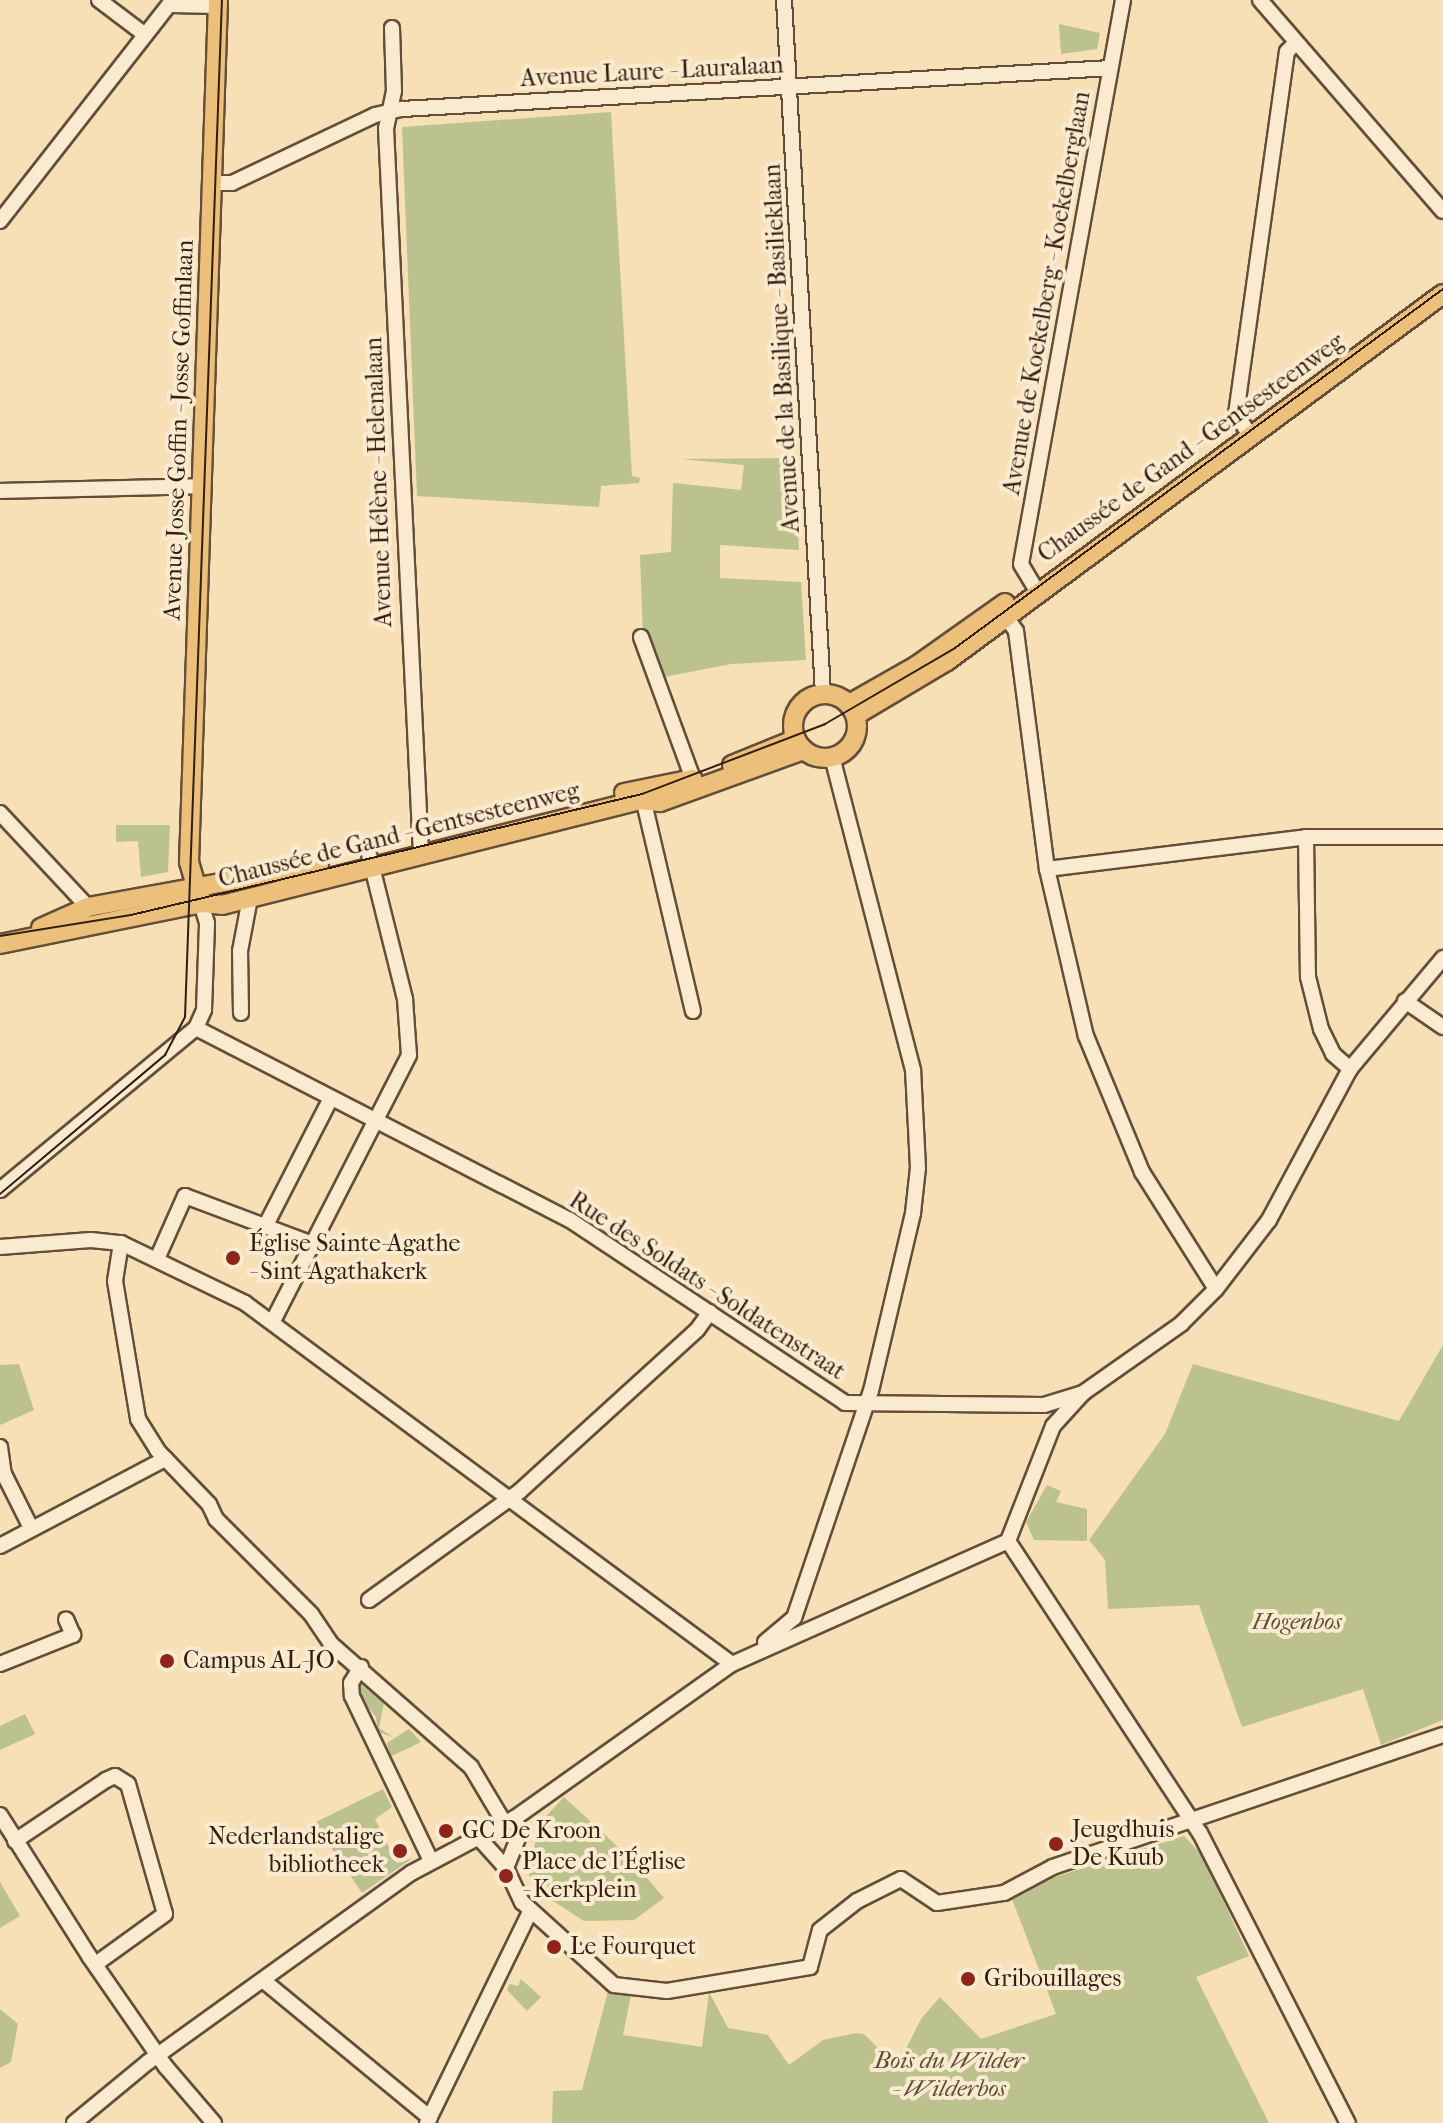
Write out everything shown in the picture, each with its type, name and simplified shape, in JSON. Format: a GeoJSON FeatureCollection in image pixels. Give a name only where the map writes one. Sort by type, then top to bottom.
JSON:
{"type":"FeatureCollection","features":[{"type":"Feature","properties":{"kind":"main road","name":"Avenue Josse Goffin - Josse Goffinlaan"},"geometry":{"type":"LineString","coordinates":[[199,896],[189,862],[218,3]]}},
{"type":"Feature","properties":{"kind":"main road","name":"Chaussée de Gand - Gentsesteenweg"},"geometry":{"type":"LineString","coordinates":[[852,710],[923,677],[1003,612],[1037,591],[1443,294]]}},
{"type":"Feature","properties":{"kind":"main road"},"geometry":{"type":"LineString","coordinates":[[823,694],[852,710],[853,743],[832,757],[800,745],[793,720],[799,707],[823,694]]}},
{"type":"Feature","properties":{"kind":"main road","name":"Chaussée de Gand - Gentsesteenweg"},"geometry":{"type":"LineString","coordinates":[[0,944],[643,795],[660,802],[695,785],[800,745]]}},
{"type":"Feature","properties":{"kind":"main road","name":"Chaussée de Gand - Gentsesteenweg"},"geometry":{"type":"LineString","coordinates":[[0,938],[62,922],[88,907],[199,896],[250,898],[370,860]]}},
{"type":"Feature","properties":{"kind":"street"},"geometry":{"type":"LineString","coordinates":[[99,0],[144,34]]}},
{"type":"Feature","properties":{"kind":"street","name":"Avenue de la Basilique - Basilieklaan"},"geometry":{"type":"LineString","coordinates":[[784,0],[823,694]]}},
{"type":"Feature","properties":{"kind":"street","name":"Avenue de Koekelberg - Koekelberglaan"},"geometry":{"type":"LineString","coordinates":[[1037,591],[1021,564],[1123,0]]}},
{"type":"Feature","properties":{"kind":"street"},"geometry":{"type":"LineString","coordinates":[[1260,0],[1443,211]]}},
{"type":"Feature","properties":{"kind":"street"},"geometry":{"type":"LineString","coordinates":[[0,221],[169,5],[218,3]]}},
{"type":"Feature","properties":{"kind":"street","name":"Avenue Hélène - Helenalaan"},"geometry":{"type":"LineString","coordinates":[[392,28],[392,110],[386,128],[420,848]]}},
{"type":"Feature","properties":{"kind":"street"},"geometry":{"type":"LineString","coordinates":[[1250,435],[1236,414],[1287,52],[1296,42]]}},
{"type":"Feature","properties":{"kind":"street","name":"Avenue Laure - Lauralaan"},"geometry":{"type":"LineString","coordinates":[[211,183],[232,183],[392,110],[1110,68]]}},
{"type":"Feature","properties":{"kind":"street"},"geometry":{"type":"LineString","coordinates":[[0,491],[201,486]]}},
{"type":"Feature","properties":{"kind":"street"},"geometry":{"type":"LineString","coordinates":[[1003,612],[1016,631],[1047,869],[1070,977],[1112,1103],[1142,1172],[1216,1289]]}},
{"type":"Feature","properties":{"kind":"street"},"geometry":{"type":"LineString","coordinates":[[641,637],[695,785]]}},
{"type":"Feature","properties":{"kind":"street"},"geometry":{"type":"LineString","coordinates":[[756,1651],[794,1618],[866,1406],[913,1213],[918,1128],[913,1070],[832,757]]}},
{"type":"Feature","properties":{"kind":"street"},"geometry":{"type":"LineString","coordinates":[[643,795],[693,1011]]}},
{"type":"Feature","properties":{"kind":"street"},"geometry":{"type":"LineString","coordinates":[[0,813],[88,907]]}},
{"type":"Feature","properties":{"kind":"street"},"geometry":{"type":"LineString","coordinates":[[1047,869],[1306,837],[1443,837]]}},
{"type":"Feature","properties":{"kind":"street"},"geometry":{"type":"LineString","coordinates":[[1306,837],[1308,977],[1321,1029],[1333,1054],[1350,1069]]}},
{"type":"Feature","properties":{"kind":"street"},"geometry":{"type":"LineString","coordinates":[[273,1321],[409,1055],[406,1007],[370,860]]}},
{"type":"Feature","properties":{"kind":"street"},"geometry":{"type":"LineString","coordinates":[[0,1190],[196,1028],[204,1010],[207,923],[199,896]]}},
{"type":"Feature","properties":{"kind":"street"},"geometry":{"type":"LineString","coordinates":[[241,1013],[240,951],[250,898]]}},
{"type":"Feature","properties":{"kind":"street"},"geometry":{"type":"LineString","coordinates":[[74,2123],[161,2055],[431,1861],[510,1821],[732,1664],[1008,1541],[1053,1426],[1083,1393],[1181,1324],[1216,1289],[1269,1220],[1350,1069],[1443,958]]}},
{"type":"Feature","properties":{"kind":"street"},"geometry":{"type":"LineString","coordinates":[[1405,1001],[1443,1027]]}},
{"type":"Feature","properties":{"kind":"street","name":"Rue des Soldats - Soldatenstraat"},"geometry":{"type":"LineString","coordinates":[[196,1028],[570,1220],[845,1403],[866,1406],[1044,1405],[1083,1393]]}},
{"type":"Feature","properties":{"kind":"street"},"geometry":{"type":"LineString","coordinates":[[267,1223],[331,1098]]}},
{"type":"Feature","properties":{"kind":"street"},"geometry":{"type":"LineString","coordinates":[[157,1259],[185,1196],[267,1223],[313,1244]]}},
{"type":"Feature","properties":{"kind":"street"},"geometry":{"type":"LineString","coordinates":[[0,1247],[91,1240],[121,1243],[273,1321],[732,1664]]}},
{"type":"Feature","properties":{"kind":"street"},"geometry":{"type":"LineString","coordinates":[[121,1243],[115,1281],[138,1419],[165,1459],[235,1539],[300,1602],[321,1631],[471,1767],[520,1834],[506,1868]]}},
{"type":"Feature","properties":{"kind":"street"},"geometry":{"type":"LineString","coordinates":[[369,1600],[511,1498],[697,1330],[710,1312]]}},
{"type":"Feature","properties":{"kind":"street"},"geometry":{"type":"LineString","coordinates":[[1044,1405],[1053,1426]]}},
{"type":"Feature","properties":{"kind":"street"},"geometry":{"type":"LineString","coordinates":[[0,1447],[4,1474],[30,1526]]}},
{"type":"Feature","properties":{"kind":"street"},"geometry":{"type":"LineString","coordinates":[[0,1546],[30,1526],[165,1459]]}},
{"type":"Feature","properties":{"kind":"street"},"geometry":{"type":"LineString","coordinates":[[1008,1541],[1193,1822],[1348,2123]]}},
{"type":"Feature","properties":{"kind":"street"},"geometry":{"type":"LineString","coordinates":[[794,1618],[807,1632]]}},
{"type":"Feature","properties":{"kind":"street"},"geometry":{"type":"LineString","coordinates":[[0,1664],[76,1641],[66,1619]]}},
{"type":"Feature","properties":{"kind":"street"},"geometry":{"type":"LineString","coordinates":[[361,1667],[351,1683],[352,1696],[431,1861]]}},
{"type":"Feature","properties":{"kind":"street"},"geometry":{"type":"LineString","coordinates":[[479,1838],[506,1868],[531,1910],[614,1985],[667,1991],[810,1967],[820,1930],[857,1901],[901,1879],[937,1903],[1004,1893],[1053,1867],[1443,1735]]}},
{"type":"Feature","properties":{"kind":"street"},"geometry":{"type":"LineString","coordinates":[[15,1841],[106,1780],[115,1776],[128,1784],[165,1914],[97,1963]]}},
{"type":"Feature","properties":{"kind":"street"},"geometry":{"type":"LineString","coordinates":[[0,1815],[97,1963],[161,2055],[214,2123]]}},
{"type":"Feature","properties":{"kind":"street"},"geometry":{"type":"LineString","coordinates":[[264,1981],[428,2120],[531,1910]]}},
{"type":"Feature","properties":{"kind":"green space"},"geometry":{"type":"Polygon","coordinates":[[[1059,24],[1100,33],[1097,49],[1061,54],[1059,24]]]}},
{"type":"Feature","properties":{"kind":"green space"},"geometry":{"type":"Polygon","coordinates":[[[611,112],[632,476],[640,478],[639,483],[601,486],[599,507],[417,496],[402,127],[611,112]]]}},
{"type":"Feature","properties":{"kind":"green space"},"geometry":{"type":"Polygon","coordinates":[[[794,458],[799,550],[720,545],[720,578],[801,582],[806,660],[731,664],[664,677],[651,638],[643,638],[640,555],[671,552],[673,483],[741,490],[744,465],[681,459],[794,458]]]}},
{"type":"Feature","properties":{"kind":"green space"},"geometry":{"type":"Polygon","coordinates":[[[116,825],[170,825],[168,872],[141,877],[138,841],[116,842],[116,825]]]}},
{"type":"Feature","properties":{"kind":"green space","name":"Hogenbos"},"geometry":{"type":"Polygon","coordinates":[[[1443,1345],[1443,1720],[1381,1745],[1363,1689],[1242,1727],[1199,1605],[1108,1609],[1105,1560],[1089,1540],[1165,1434],[1193,1364],[1399,1421],[1443,1345]]]}},
{"type":"Feature","properties":{"kind":"green space"},"geometry":{"type":"Polygon","coordinates":[[[19,1364],[34,1410],[0,1425],[0,1365],[19,1364]]]}},
{"type":"Feature","properties":{"kind":"green space"},"geometry":{"type":"Polygon","coordinates":[[[1047,1485],[1061,1491],[1056,1502],[1087,1509],[1087,1541],[1034,1540],[1026,1522],[1047,1485]]]}},
{"type":"Feature","properties":{"kind":"green space"},"geometry":{"type":"Polygon","coordinates":[[[358,1682],[384,1703],[379,1728],[393,1737],[378,1732],[376,1717],[355,1692],[358,1682]]]}},
{"type":"Feature","properties":{"kind":"green space"},"geometry":{"type":"Polygon","coordinates":[[[25,1714],[35,1734],[0,1750],[0,1726],[25,1714]]]}},
{"type":"Feature","properties":{"kind":"green space"},"geometry":{"type":"Polygon","coordinates":[[[409,1729],[421,1742],[390,1757],[387,1743],[409,1729]]]}},
{"type":"Feature","properties":{"kind":"green space"},"geometry":{"type":"Polygon","coordinates":[[[383,1789],[392,1807],[375,1819],[397,1863],[413,1858],[362,1893],[314,1823],[383,1789]]]}},
{"type":"Feature","properties":{"kind":"green space"},"geometry":{"type":"Polygon","coordinates":[[[564,1797],[630,1858],[664,1898],[634,1920],[584,1921],[536,1890],[529,1875],[539,1824],[564,1797]]]}},
{"type":"Feature","properties":{"kind":"green space","name":"Bois du Wilder - Wilderbos"},"geometry":{"type":"Polygon","coordinates":[[[1184,1836],[1202,1855],[1249,1956],[1196,1977],[1269,2123],[552,2123],[553,2091],[582,2090],[608,1991],[631,1995],[623,2035],[702,2047],[709,1992],[728,2028],[768,2035],[789,2065],[823,2040],[856,2033],[864,2034],[891,2061],[905,2051],[921,2019],[940,1997],[981,2039],[1056,2014],[1012,1899],[1033,1884],[1184,1836]]]}},
{"type":"Feature","properties":{"kind":"green space"},"geometry":{"type":"Polygon","coordinates":[[[0,1882],[20,1916],[0,1928],[0,1882]]]}},
{"type":"Feature","properties":{"kind":"green space"},"geometry":{"type":"Polygon","coordinates":[[[521,1979],[541,1997],[527,2011],[507,1990],[510,1984],[518,1986],[521,1979]]]}},
{"type":"Feature","properties":{"kind":"green space"},"geometry":{"type":"Polygon","coordinates":[[[0,2009],[18,2024],[11,2062],[0,2068],[0,2009]]]}},
{"type":"Feature","properties":{"kind":"tram line"},"geometry":{"type":"LineString","coordinates":[[0,1194],[165,1055],[185,1017],[222,0]]}},
{"type":"Feature","properties":{"kind":"tram line"},"geometry":{"type":"LineString","coordinates":[[0,936],[131,915],[642,794],[825,724],[955,648],[1443,289]]}},
{"type":"Feature","properties":{"kind":"place","name":"Église Sainte-Agathe - Sint-Agathakerk"},"geometry":{"type":"Point","coordinates":[233,1258]}},
{"type":"Feature","properties":{"kind":"place","name":"Campus AL-JO"},"geometry":{"type":"Point","coordinates":[167,1661]}},
{"type":"Feature","properties":{"kind":"place","name":"GC De Kroon"},"geometry":{"type":"Point","coordinates":[446,1831]}},
{"type":"Feature","properties":{"kind":"place","name":"Jeugdhuis De Kuub"},"geometry":{"type":"Point","coordinates":[1056,1844]}},
{"type":"Feature","properties":{"kind":"place","name":"Nederlandstalige bibliotheek"},"geometry":{"type":"Point","coordinates":[400,1851]}},
{"type":"Feature","properties":{"kind":"place","name":"Place de l'Église - Kerkplein"},"geometry":{"type":"Point","coordinates":[506,1876]}},
{"type":"Feature","properties":{"kind":"place","name":"Le Fourquet"},"geometry":{"type":"Point","coordinates":[554,1947]}},
{"type":"Feature","properties":{"kind":"place","name":"Gribouillages"},"geometry":{"type":"Point","coordinates":[968,1979]}}]}
